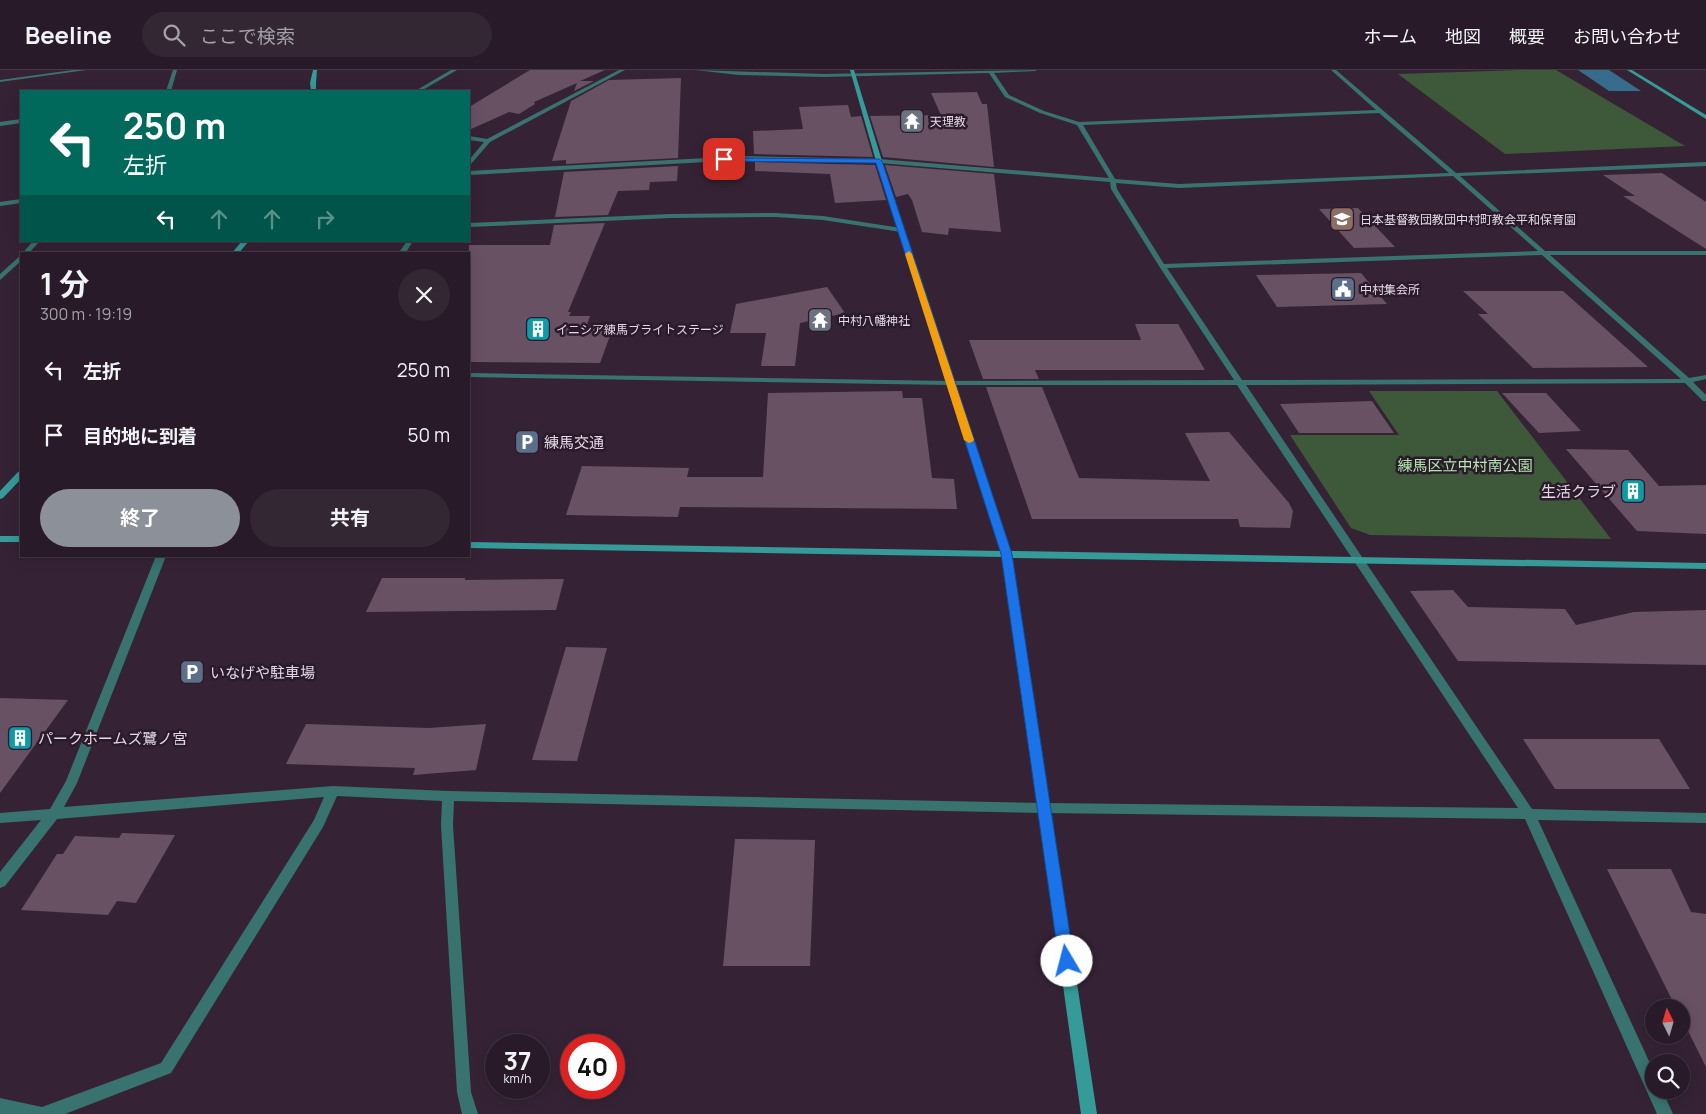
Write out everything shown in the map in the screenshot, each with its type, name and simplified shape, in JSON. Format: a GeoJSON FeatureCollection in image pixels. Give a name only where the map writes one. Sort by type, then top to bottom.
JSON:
{"type":"FeatureCollection","features":[{"type":"Feature","properties":{"kind":"street"},"geometry":{"type":"LineString","coordinates":[[0,82],[84,70]]}},
{"type":"Feature","properties":{"kind":"street"},"geometry":{"type":"LineString","coordinates":[[168,90],[176,70]]}},
{"type":"Feature","properties":{"kind":"street"},"geometry":{"type":"LineString","coordinates":[[314,90],[315,70]]}},
{"type":"Feature","properties":{"kind":"street"},"geometry":{"type":"LineString","coordinates":[[420,90],[455,70]]}},
{"type":"Feature","properties":{"kind":"street"},"geometry":{"type":"LineString","coordinates":[[470,162],[488,141],[623,70]]}},
{"type":"Feature","properties":{"kind":"street"},"geometry":{"type":"LineString","coordinates":[[697,70],[734,73],[1035,70]]}},
{"type":"Feature","properties":{"kind":"street"},"geometry":{"type":"LineString","coordinates":[[1333,70],[1672,366],[1706,399]]}},
{"type":"Feature","properties":{"kind":"street"},"geometry":{"type":"LineString","coordinates":[[1629,70],[1706,117]]}},
{"type":"Feature","properties":{"kind":"street"},"geometry":{"type":"LineString","coordinates":[[991,71],[1007,96],[1042,112],[1079,124],[1379,111]]}},
{"type":"Feature","properties":{"kind":"street"},"geometry":{"type":"LineString","coordinates":[[853,73],[879,161],[1006,554],[1089,1114]]}},
{"type":"Feature","properties":{"kind":"street"},"geometry":{"type":"LineString","coordinates":[[0,124],[20,121]]}},
{"type":"Feature","properties":{"kind":"street"},"geometry":{"type":"LineString","coordinates":[[1079,124],[1113,180],[1114,188],[1162,266],[1530,814],[1645,1070]]}},
{"type":"Feature","properties":{"kind":"street"},"geometry":{"type":"LineString","coordinates":[[470,138],[488,141]]}},
{"type":"Feature","properties":{"kind":"street"},"geometry":{"type":"LineString","coordinates":[[470,173],[744,158],[879,161],[1179,186],[1706,164]]}},
{"type":"Feature","properties":{"kind":"street"},"geometry":{"type":"LineString","coordinates":[[0,204],[20,201]]}},
{"type":"Feature","properties":{"kind":"street"},"geometry":{"type":"LineString","coordinates":[[470,225],[758,214],[823,218],[901,230]]}},
{"type":"Feature","properties":{"kind":"street"},"geometry":{"type":"LineString","coordinates":[[26,252],[36,242]]}},
{"type":"Feature","properties":{"kind":"street"},"geometry":{"type":"LineString","coordinates":[[236,252],[245,242]]}},
{"type":"Feature","properties":{"kind":"street"},"geometry":{"type":"LineString","coordinates":[[1162,266],[1542,253],[1706,253]]}},
{"type":"Feature","properties":{"kind":"street"},"geometry":{"type":"LineString","coordinates":[[0,278],[20,258]]}},
{"type":"Feature","properties":{"kind":"street"},"geometry":{"type":"LineString","coordinates":[[470,375],[950,382],[1240,383],[1686,381],[1706,377]]}},
{"type":"Feature","properties":{"kind":"street"},"geometry":{"type":"LineString","coordinates":[[0,496],[20,475]]}},
{"type":"Feature","properties":{"kind":"street"},"geometry":{"type":"LineString","coordinates":[[0,539],[20,539]]}},
{"type":"Feature","properties":{"kind":"street"},"geometry":{"type":"LineString","coordinates":[[470,545],[1706,566]]}},
{"type":"Feature","properties":{"kind":"street"},"geometry":{"type":"LineString","coordinates":[[0,882],[54,813],[71,783],[161,557]]}},
{"type":"Feature","properties":{"kind":"street"},"geometry":{"type":"LineString","coordinates":[[44,1114],[166,1068],[319,823],[333,791]]}},
{"type":"Feature","properties":{"kind":"street"},"geometry":{"type":"LineString","coordinates":[[0,818],[333,791],[448,796],[1044,808],[1706,818]]}},
{"type":"Feature","properties":{"kind":"street"},"geometry":{"type":"LineString","coordinates":[[448,796],[447,825],[464,1092],[470,1114]]}},
{"type":"Feature","properties":{"kind":"street"},"geometry":{"type":"LineString","coordinates":[[1658,1099],[1665,1114]]}},
{"type":"Feature","properties":{"kind":"street"},"geometry":{"type":"LineString","coordinates":[[0,1106],[40,1114]]}},
{"type":"Feature","properties":{"kind":"green space"},"geometry":{"type":"Polygon","coordinates":[[[1556,70],[1685,146],[1505,154],[1398,74],[1556,70]]]}},
{"type":"Feature","properties":{"kind":"green space","name":"練馬区立中村南公園"},"geometry":{"type":"Polygon","coordinates":[[[1369,391],[1497,391],[1611,539],[1370,535],[1351,528],[1290,435],[1399,435],[1369,391]]]}},
{"type":"Feature","properties":{"kind":"water"},"geometry":{"type":"Polygon","coordinates":[[[1578,70],[1609,70],[1641,91],[1609,91],[1578,70]]]}},
{"type":"Feature","properties":{"kind":"building"},"geometry":{"type":"Polygon","coordinates":[[[530,70],[605,70],[580,81],[594,81],[574,91],[577,83],[534,102],[535,104],[519,114],[509,112],[470,130],[470,106],[530,70]]]}},
{"type":"Feature","properties":{"kind":"building"},"geometry":{"type":"Polygon","coordinates":[[[681,78],[678,158],[566,164],[566,160],[552,161],[571,101],[609,80],[681,78]]]}},
{"type":"Feature","properties":{"kind":"building"},"geometry":{"type":"Polygon","coordinates":[[[977,92],[982,104],[987,104],[994,167],[883,157],[870,116],[941,115],[931,93],[977,92]]]}},
{"type":"Feature","properties":{"kind":"building"},"geometry":{"type":"Polygon","coordinates":[[[848,105],[851,117],[861,116],[873,157],[754,154],[753,131],[803,129],[799,107],[848,105]]]}},
{"type":"Feature","properties":{"kind":"building"},"geometry":{"type":"Polygon","coordinates":[[[755,162],[875,165],[886,200],[835,203],[830,174],[755,171],[755,162]]]}},
{"type":"Feature","properties":{"kind":"building"},"geometry":{"type":"Polygon","coordinates":[[[885,165],[994,174],[1001,232],[949,228],[948,235],[922,232],[912,200],[908,194],[896,197],[885,165]]]}},
{"type":"Feature","properties":{"kind":"building"},"geometry":{"type":"Polygon","coordinates":[[[678,166],[677,181],[650,182],[649,190],[618,191],[608,215],[555,217],[564,172],[678,166]]]}},
{"type":"Feature","properties":{"kind":"building"},"geometry":{"type":"Polygon","coordinates":[[[1662,173],[1706,202],[1706,249],[1623,196],[1635,196],[1603,175],[1662,173]]]}},
{"type":"Feature","properties":{"kind":"building"},"geometry":{"type":"Polygon","coordinates":[[[1358,208],[1395,247],[1354,248],[1319,209],[1358,208]]]}},
{"type":"Feature","properties":{"kind":"building"},"geometry":{"type":"Polygon","coordinates":[[[605,223],[568,312],[571,312],[569,316],[590,316],[587,325],[610,325],[607,332],[611,333],[600,363],[470,362],[469,245],[550,245],[554,225],[605,223]]]}},
{"type":"Feature","properties":{"kind":"building"},"geometry":{"type":"Polygon","coordinates":[[[1361,273],[1387,304],[1277,307],[1256,275],[1361,273]]]}},
{"type":"Feature","properties":{"kind":"building"},"geometry":{"type":"Polygon","coordinates":[[[827,287],[845,313],[800,323],[795,366],[761,366],[766,333],[730,333],[736,304],[827,287]]]}},
{"type":"Feature","properties":{"kind":"building"},"geometry":{"type":"Polygon","coordinates":[[[1463,291],[1563,291],[1648,367],[1533,368],[1478,314],[1488,314],[1463,291]]]}},
{"type":"Feature","properties":{"kind":"building"},"geometry":{"type":"Polygon","coordinates":[[[1135,324],[1178,324],[1205,370],[1035,370],[1039,379],[983,379],[969,340],[1141,340],[1135,324]]]}},
{"type":"Feature","properties":{"kind":"building"},"geometry":{"type":"Polygon","coordinates":[[[986,387],[1042,387],[1079,478],[1210,481],[1185,433],[1229,432],[1289,503],[1293,511],[1290,528],[1240,527],[1238,519],[1032,519],[986,387]]]}},
{"type":"Feature","properties":{"kind":"building"},"geometry":{"type":"Polygon","coordinates":[[[902,391],[903,398],[922,398],[932,478],[954,479],[957,509],[680,507],[678,517],[566,515],[582,466],[689,468],[687,477],[763,477],[768,393],[902,391]]]}},
{"type":"Feature","properties":{"kind":"building"},"geometry":{"type":"Polygon","coordinates":[[[1502,393],[1546,393],[1581,431],[1539,433],[1502,393]]]}},
{"type":"Feature","properties":{"kind":"building"},"geometry":{"type":"Polygon","coordinates":[[[1372,401],[1394,433],[1299,433],[1280,404],[1372,401]]]}},
{"type":"Feature","properties":{"kind":"building","name":"生活クラブ"},"geometry":{"type":"Polygon","coordinates":[[[1566,449],[1628,450],[1659,486],[1706,485],[1706,534],[1637,531],[1566,449]]]}},
{"type":"Feature","properties":{"kind":"building"},"geometry":{"type":"Polygon","coordinates":[[[382,578],[465,578],[465,580],[564,579],[556,610],[366,612],[382,578]]]}},
{"type":"Feature","properties":{"kind":"building"},"geometry":{"type":"Polygon","coordinates":[[[1453,590],[1468,607],[1565,609],[1576,625],[1634,612],[1706,610],[1706,665],[1458,661],[1410,591],[1453,590]]]}},
{"type":"Feature","properties":{"kind":"building"},"geometry":{"type":"Polygon","coordinates":[[[566,647],[607,648],[577,761],[532,760],[566,647]]]}},
{"type":"Feature","properties":{"kind":"building","name":"パークホームズ鷺ノ宮"},"geometry":{"type":"Polygon","coordinates":[[[0,698],[68,700],[0,793],[0,698]]]}},
{"type":"Feature","properties":{"kind":"building"},"geometry":{"type":"Polygon","coordinates":[[[306,724],[428,728],[486,724],[476,770],[413,775],[415,768],[286,764],[306,724]]]}},
{"type":"Feature","properties":{"kind":"building"},"geometry":{"type":"Polygon","coordinates":[[[1523,739],[1659,739],[1690,789],[1555,789],[1523,739]]]}},
{"type":"Feature","properties":{"kind":"building"},"geometry":{"type":"Polygon","coordinates":[[[122,833],[175,835],[136,903],[117,901],[108,915],[21,910],[57,854],[63,854],[75,836],[119,838],[122,833]]]}},
{"type":"Feature","properties":{"kind":"building"},"geometry":{"type":"Polygon","coordinates":[[[735,839],[815,840],[810,966],[723,966],[735,839]]]}},
{"type":"Feature","properties":{"kind":"building"},"geometry":{"type":"Polygon","coordinates":[[[1607,869],[1671,869],[1691,912],[1706,914],[1706,1067],[1690,1035],[1690,999],[1672,999],[1607,869]]]}},
{"type":"Feature","properties":{"kind":"slow traffic"},"geometry":{"type":"LineString","coordinates":[[909,254],[969,440]]}},
{"type":"Feature","properties":{"kind":"place","name":"天理教"},"geometry":{"type":"Point","coordinates":[912,121]}},
{"type":"Feature","properties":{"kind":"place","name":"日本基督教団教団中村町教会平和保育園"},"geometry":{"type":"Point","coordinates":[1342,219]}},
{"type":"Feature","properties":{"kind":"place","name":"中村集会所"},"geometry":{"type":"Point","coordinates":[1343,289]}},
{"type":"Feature","properties":{"kind":"place","name":"中村八幡神社"},"geometry":{"type":"Point","coordinates":[820,320]}},
{"type":"Feature","properties":{"kind":"place","name":"イニシア練馬ブライトステージ"},"geometry":{"type":"Point","coordinates":[538,329]}},
{"type":"Feature","properties":{"kind":"place","name":"練馬交通"},"geometry":{"type":"Point","coordinates":[527,442]}},
{"type":"Feature","properties":{"kind":"place","name":"生活クラブ"},"geometry":{"type":"Point","coordinates":[1633,491]}},
{"type":"Feature","properties":{"kind":"place","name":"いなげや駐車場"},"geometry":{"type":"Point","coordinates":[192,672]}},
{"type":"Feature","properties":{"kind":"place","name":"パークホームズ鷺ノ宮"},"geometry":{"type":"Point","coordinates":[20,738]}},
{"type":"Feature","properties":{"kind":"route"},"geometry":{"type":"LineString","coordinates":[[724,159],[879,161],[1006,554],[1067,961]]}}]}
